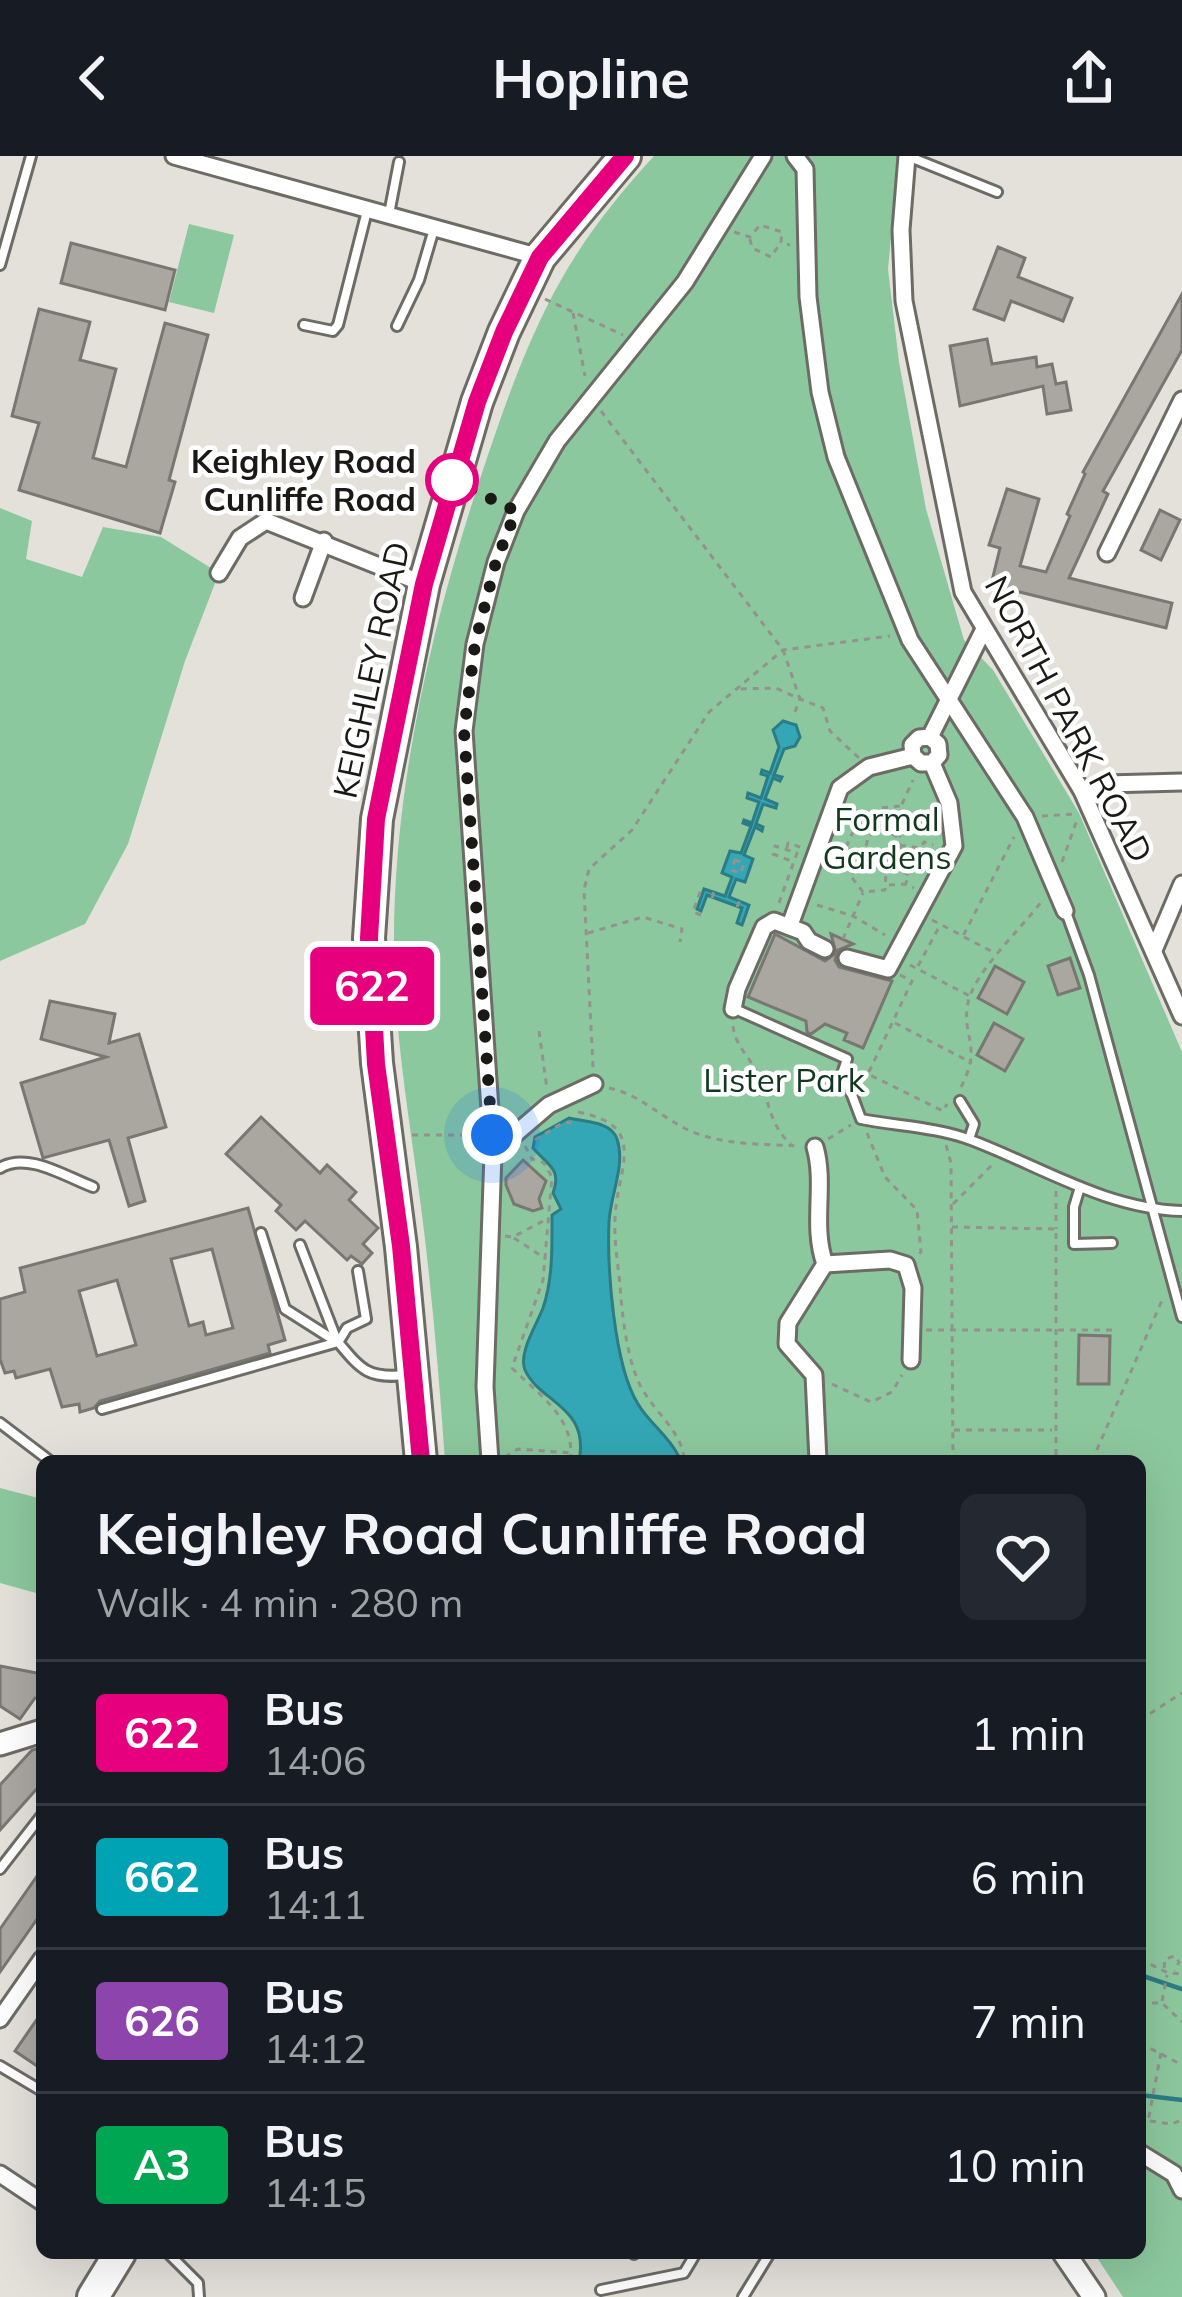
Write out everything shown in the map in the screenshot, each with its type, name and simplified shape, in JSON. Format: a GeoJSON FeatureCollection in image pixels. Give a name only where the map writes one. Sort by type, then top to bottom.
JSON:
{"type":"FeatureCollection","features":[{"type":"Feature","properties":{"kind":"highway","name":"KEIGHLEY ROAD"},"geometry":{"type":"LineString","coordinates":[[421,1455],[376,1064],[369,938],[376,819],[424,584],[477,402],[540,257],[625,156]]}},
{"type":"Feature","properties":{"kind":"highway"},"geometry":{"type":"LineString","coordinates":[[93,2297],[116,2259]]}},
{"type":"Feature","properties":{"kind":"street"},"geometry":{"type":"LineString","coordinates":[[174,156],[211,161],[540,257]]}},
{"type":"Feature","properties":{"kind":"street"},"geometry":{"type":"LineString","coordinates":[[493,1455],[485,1388],[493,1153],[464,731],[475,644],[496,562],[536,473],[590,397],[685,282],[763,156]]}},
{"type":"Feature","properties":{"kind":"street"},"geometry":{"type":"LineString","coordinates":[[795,156],[805,169],[805,251],[820,392],[836,457],[910,640],[1024,817],[1065,911]]}},
{"type":"Feature","properties":{"kind":"street","name":"NORTH PARK ROAD"},"geometry":{"type":"LineString","coordinates":[[908,156],[901,230],[904,301],[963,592],[1082,791],[1182,1016]]}},
{"type":"Feature","properties":{"kind":"street"},"geometry":{"type":"LineString","coordinates":[[1107,554],[1182,400]]}},
{"type":"Feature","properties":{"kind":"street"},"geometry":{"type":"LineString","coordinates":[[219,573],[240,538],[266,521],[424,584]]}},
{"type":"Feature","properties":{"kind":"street"},"geometry":{"type":"LineString","coordinates":[[304,598],[324,542]]}},
{"type":"Feature","properties":{"kind":"street"},"geometry":{"type":"LineString","coordinates":[[847,958],[896,973],[902,945],[952,852],[950,803],[922,761],[915,741],[930,737],[983,631]]}},
{"type":"Feature","properties":{"kind":"street"},"geometry":{"type":"LineString","coordinates":[[790,926],[840,788],[868,767],[922,761]]}},
{"type":"Feature","properties":{"kind":"street"},"geometry":{"type":"LineString","coordinates":[[1082,791],[1107,784],[1182,782]]}},
{"type":"Feature","properties":{"kind":"street"},"geometry":{"type":"LineString","coordinates":[[1154,950],[1182,884]]}},
{"type":"Feature","properties":{"kind":"street"},"geometry":{"type":"LineString","coordinates":[[734,1009],[737,989],[764,927],[774,921],[790,926],[825,949]]}},
{"type":"Feature","properties":{"kind":"street"},"geometry":{"type":"LineString","coordinates":[[493,1153],[549,1105],[594,1084]]}},
{"type":"Feature","properties":{"kind":"street"},"geometry":{"type":"LineString","coordinates":[[815,1147],[817,1234],[825,1264],[788,1323],[787,1344],[814,1376],[818,1455]]}},
{"type":"Feature","properties":{"kind":"street"},"geometry":{"type":"LineString","coordinates":[[825,1264],[890,1261],[905,1265],[913,1288],[911,1360]]}},
{"type":"Feature","properties":{"kind":"street"},"geometry":{"type":"LineString","coordinates":[[0,1744],[36,1733]]}},
{"type":"Feature","properties":{"kind":"street"},"geometry":{"type":"LineString","coordinates":[[0,2019],[36,1968]]}},
{"type":"Feature","properties":{"kind":"street"},"geometry":{"type":"LineString","coordinates":[[1146,2156],[1178,2174],[1182,2190]]}},
{"type":"Feature","properties":{"kind":"street"},"geometry":{"type":"LineString","coordinates":[[0,2174],[36,2198]]}},
{"type":"Feature","properties":{"kind":"street"},"geometry":{"type":"LineString","coordinates":[[1068,2259],[1094,2297]]}},
{"type":"Feature","properties":{"kind":"lane"},"geometry":{"type":"LineString","coordinates":[[0,266],[31,156]]}},
{"type":"Feature","properties":{"kind":"lane"},"geometry":{"type":"LineString","coordinates":[[908,156],[998,192]]}},
{"type":"Feature","properties":{"kind":"lane"},"geometry":{"type":"LineString","coordinates":[[388,215],[399,162]]}},
{"type":"Feature","properties":{"kind":"lane"},"geometry":{"type":"LineString","coordinates":[[304,325],[333,332],[338,326],[368,209]]}},
{"type":"Feature","properties":{"kind":"lane"},"geometry":{"type":"LineString","coordinates":[[397,326],[419,280],[434,228]]}},
{"type":"Feature","properties":{"kind":"lane"},"geometry":{"type":"LineString","coordinates":[[1065,911],[1090,975],[1182,1317]]}},
{"type":"Feature","properties":{"kind":"lane"},"geometry":{"type":"LineString","coordinates":[[734,1009],[847,1059],[843,1071],[861,1119],[969,1139],[1080,1187],[1153,1210],[1182,1211]]}},
{"type":"Feature","properties":{"kind":"lane"},"geometry":{"type":"LineString","coordinates":[[957,1100],[974,1124],[969,1139]]}},
{"type":"Feature","properties":{"kind":"lane"},"geometry":{"type":"LineString","coordinates":[[0,1168],[12,1160],[25,1161],[93,1187]]}},
{"type":"Feature","properties":{"kind":"lane"},"geometry":{"type":"LineString","coordinates":[[1080,1187],[1074,1207],[1074,1244],[1112,1243]]}},
{"type":"Feature","properties":{"kind":"lane"},"geometry":{"type":"LineString","coordinates":[[261,1233],[285,1309],[338,1342],[358,1366],[379,1378],[414,1375]]}},
{"type":"Feature","properties":{"kind":"lane"},"geometry":{"type":"LineString","coordinates":[[300,1245],[338,1342]]}},
{"type":"Feature","properties":{"kind":"lane"},"geometry":{"type":"LineString","coordinates":[[102,1409],[338,1342],[347,1328],[365,1319],[358,1271]]}},
{"type":"Feature","properties":{"kind":"lane"},"geometry":{"type":"LineString","coordinates":[[0,1423],[42,1455]]}},
{"type":"Feature","properties":{"kind":"lane"},"geometry":{"type":"LineString","coordinates":[[0,1869],[36,1823]]}},
{"type":"Feature","properties":{"kind":"lane"},"geometry":{"type":"LineString","coordinates":[[0,2066],[36,2087]]}},
{"type":"Feature","properties":{"kind":"lane"},"geometry":{"type":"LineString","coordinates":[[175,2259],[198,2283],[199,2297]]}},
{"type":"Feature","properties":{"kind":"lane"},"geometry":{"type":"LineString","coordinates":[[601,2290],[684,2273],[692,2259]]}},
{"type":"Feature","properties":{"kind":"lane"},"geometry":{"type":"LineString","coordinates":[[743,2297],[766,2259]]}},
{"type":"Feature","properties":{"kind":"path"},"geometry":{"type":"LineString","coordinates":[[760,225],[782,232],[782,242],[771,256],[752,248],[750,237],[760,225]]}},
{"type":"Feature","properties":{"kind":"path"},"geometry":{"type":"LineString","coordinates":[[740,233],[750,237]]}},
{"type":"Feature","properties":{"kind":"path"},"geometry":{"type":"LineString","coordinates":[[782,242],[805,251]]}},
{"type":"Feature","properties":{"kind":"path"},"geometry":{"type":"LineString","coordinates":[[548,300],[636,340]]}},
{"type":"Feature","properties":{"kind":"path"},"geometry":{"type":"LineString","coordinates":[[572,313],[590,397],[782,650],[800,699],[795,712]]}},
{"type":"Feature","properties":{"kind":"path"},"geometry":{"type":"LineString","coordinates":[[734,1009],[734,1039],[757,1072],[775,1127],[792,1146],[744,1144],[688,1131],[626,1091],[594,1084],[584,890],[590,869],[632,830],[709,712],[782,650],[889,636],[910,640]]}},
{"type":"Feature","properties":{"kind":"path"},"geometry":{"type":"LineString","coordinates":[[737,689],[776,688],[823,708],[830,731],[868,767]]}},
{"type":"Feature","properties":{"kind":"path"},"geometry":{"type":"LineString","coordinates":[[902,806],[922,761]]}},
{"type":"Feature","properties":{"kind":"path"},"geometry":{"type":"LineString","coordinates":[[836,798],[861,813],[878,812],[885,805],[902,806],[915,823],[898,838]]}},
{"type":"Feature","properties":{"kind":"path"},"geometry":{"type":"LineString","coordinates":[[878,812],[880,830]]}},
{"type":"Feature","properties":{"kind":"path"},"geometry":{"type":"LineString","coordinates":[[842,857],[861,813]]}},
{"type":"Feature","properties":{"kind":"path"},"geometry":{"type":"LineString","coordinates":[[896,973],[912,981],[868,1074],[943,1111],[951,1098],[957,1100],[973,1064],[968,1002],[996,953],[1017,936],[1055,883],[1079,814],[1024,817],[963,936]]}},
{"type":"Feature","properties":{"kind":"path"},"geometry":{"type":"LineString","coordinates":[[857,822],[874,833]]}},
{"type":"Feature","properties":{"kind":"path"},"geometry":{"type":"LineString","coordinates":[[880,830],[898,838]]}},
{"type":"Feature","properties":{"kind":"path"},"geometry":{"type":"LineString","coordinates":[[880,830],[864,853],[881,869],[896,862],[898,838]]}},
{"type":"Feature","properties":{"kind":"path"},"geometry":{"type":"LineString","coordinates":[[905,884],[924,842],[952,852]]}},
{"type":"Feature","properties":{"kind":"path"},"geometry":{"type":"LineString","coordinates":[[786,850],[788,843],[842,857],[852,881],[863,892],[879,893],[887,885],[905,884],[929,895]]}},
{"type":"Feature","properties":{"kind":"path"},"geometry":{"type":"LineString","coordinates":[[900,845],[920,848]]}},
{"type":"Feature","properties":{"kind":"path"},"geometry":{"type":"LineString","coordinates":[[774,907],[778,908],[797,854],[776,846],[771,854],[794,862]]}},
{"type":"Feature","properties":{"kind":"path"},"geometry":{"type":"LineString","coordinates":[[845,849],[864,853]]}},
{"type":"Feature","properties":{"kind":"path"},"geometry":{"type":"LineString","coordinates":[[851,870],[867,860]]}},
{"type":"Feature","properties":{"kind":"path"},"geometry":{"type":"LineString","coordinates":[[729,863],[731,870],[747,870]]}},
{"type":"Feature","properties":{"kind":"path"},"geometry":{"type":"LineString","coordinates":[[888,866],[909,875]]}},
{"type":"Feature","properties":{"kind":"path"},"geometry":{"type":"LineString","coordinates":[[887,885],[888,866]]}},
{"type":"Feature","properties":{"kind":"path"},"geometry":{"type":"LineString","coordinates":[[701,915],[693,912],[702,887]]}},
{"type":"Feature","properties":{"kind":"path"},"geometry":{"type":"LineString","coordinates":[[843,939],[863,892]]}},
{"type":"Feature","properties":{"kind":"path"},"geometry":{"type":"LineString","coordinates":[[799,900],[853,916],[902,945]]}},
{"type":"Feature","properties":{"kind":"path"},"geometry":{"type":"LineString","coordinates":[[920,913],[996,953]]}},
{"type":"Feature","properties":{"kind":"path"},"geometry":{"type":"LineString","coordinates":[[576,927],[585,930],[644,917],[682,929],[680,941]]}},
{"type":"Feature","properties":{"kind":"path"},"geometry":{"type":"LineString","coordinates":[[917,968],[940,924]]}},
{"type":"Feature","properties":{"kind":"path"},"geometry":{"type":"LineString","coordinates":[[896,973],[910,964],[971,997]]}},
{"type":"Feature","properties":{"kind":"path"},"geometry":{"type":"LineString","coordinates":[[892,1022],[973,1064]]}},
{"type":"Feature","properties":{"kind":"path"},"geometry":{"type":"LineString","coordinates":[[539,1031],[549,1105],[598,1115],[619,1131],[625,1146],[615,1220],[624,1320],[635,1374],[660,1420],[678,1434],[683,1455]]}},
{"type":"Feature","properties":{"kind":"path"},"geometry":{"type":"LineString","coordinates":[[861,1119],[885,1177],[917,1210],[921,1252],[905,1265]]}},
{"type":"Feature","properties":{"kind":"path"},"geometry":{"type":"LineString","coordinates":[[535,1140],[565,1122],[575,1123]]}},
{"type":"Feature","properties":{"kind":"path"},"geometry":{"type":"LineString","coordinates":[[943,1132],[951,1163],[953,1455]]}},
{"type":"Feature","properties":{"kind":"path"},"geometry":{"type":"LineString","coordinates":[[506,1455],[518,1449],[572,1453],[558,1410],[512,1368],[538,1303],[547,1259],[552,1177],[514,1134]]}},
{"type":"Feature","properties":{"kind":"path"},"geometry":{"type":"LineString","coordinates":[[411,1135],[492,1135]]}},
{"type":"Feature","properties":{"kind":"path"},"geometry":{"type":"LineString","coordinates":[[952,1205],[1003,1154]]}},
{"type":"Feature","properties":{"kind":"path"},"geometry":{"type":"LineString","coordinates":[[1055,1178],[1056,1455]]}},
{"type":"Feature","properties":{"kind":"path"},"geometry":{"type":"LineString","coordinates":[[513,1237],[546,1219]]}},
{"type":"Feature","properties":{"kind":"path"},"geometry":{"type":"LineString","coordinates":[[952,1228],[1056,1229]]}},
{"type":"Feature","properties":{"kind":"path"},"geometry":{"type":"LineString","coordinates":[[491,1236],[513,1237],[547,1259]]}},
{"type":"Feature","properties":{"kind":"path"},"geometry":{"type":"LineString","coordinates":[[1095,1455],[1173,1274]]}},
{"type":"Feature","properties":{"kind":"path"},"geometry":{"type":"LineString","coordinates":[[913,1330],[1112,1330],[1112,1325]]}},
{"type":"Feature","properties":{"kind":"path"},"geometry":{"type":"LineString","coordinates":[[814,1376],[871,1402],[892,1392],[911,1360]]}},
{"type":"Feature","properties":{"kind":"path"},"geometry":{"type":"LineString","coordinates":[[952,1430],[1055,1430]]}},
{"type":"Feature","properties":{"kind":"path"},"geometry":{"type":"LineString","coordinates":[[1146,1716],[1182,1694]]}},
{"type":"Feature","properties":{"kind":"path"},"geometry":{"type":"LineString","coordinates":[[1146,1961],[1182,1974]]}},
{"type":"Feature","properties":{"kind":"path"},"geometry":{"type":"LineString","coordinates":[[1162,2003],[1168,1972]]}},
{"type":"Feature","properties":{"kind":"path"},"geometry":{"type":"LineString","coordinates":[[1146,2002],[1162,2003],[1182,2022]]}},
{"type":"Feature","properties":{"kind":"path"},"geometry":{"type":"LineString","coordinates":[[1146,2046],[1182,2066]]}},
{"type":"Feature","properties":{"kind":"path"},"geometry":{"type":"LineString","coordinates":[[1161,2053],[1148,2121],[1171,2124],[1182,2120]]}},
{"type":"Feature","properties":{"kind":"path"},"geometry":{"type":"LineString","coordinates":[[1146,2093],[1152,2098]]}},
{"type":"Feature","properties":{"kind":"path"},"geometry":{"type":"LineString","coordinates":[[1146,2100],[1152,2098]]}},
{"type":"Feature","properties":{"kind":"green space","name":"Lister Park"},"geometry":{"type":"Polygon","coordinates":[[[654,156],[899,156],[888,269],[899,362],[926,509],[964,640],[993,670],[1079,813],[1182,1052],[1182,2297],[1123,2297],[1098,2259],[1146,2259],[1146,1455],[445,1455],[429,1271],[395,986],[395,893],[408,771],[446,590],[517,374],[571,263],[654,156]]]}},
{"type":"Feature","properties":{"kind":"green space"},"geometry":{"type":"Polygon","coordinates":[[[189,224],[234,235],[214,313],[169,302],[189,224]]]}},
{"type":"Feature","properties":{"kind":"green space"},"geometry":{"type":"Polygon","coordinates":[[[0,508],[32,521],[26,559],[82,577],[103,527],[161,537],[219,573],[185,661],[128,844],[85,924],[0,961],[0,508]]]}},
{"type":"Feature","properties":{"kind":"green space"},"geometry":{"type":"Polygon","coordinates":[[[0,1488],[36,1497],[36,1593],[0,1583],[0,1488]]]}},
{"type":"Feature","properties":{"kind":"water"},"geometry":{"type":"Polygon","coordinates":[[[783,721],[796,725],[800,737],[795,746],[784,749],[774,775],[782,777],[780,781],[773,778],[765,799],[777,804],[776,808],[763,804],[756,824],[762,831],[755,827],[744,855],[753,859],[745,882],[736,879],[729,897],[749,905],[742,925],[737,923],[742,908],[707,895],[701,911],[697,909],[704,889],[725,896],[732,877],[722,873],[730,851],[741,853],[751,826],[744,820],[752,823],[759,802],[747,798],[748,793],[761,798],[768,776],[762,770],[770,773],[779,747],[773,730],[783,721]]]}},
{"type":"Feature","properties":{"kind":"water"},"geometry":{"type":"Polygon","coordinates":[[[569,1118],[603,1126],[617,1139],[620,1159],[609,1241],[618,1342],[638,1404],[678,1455],[579,1455],[571,1417],[525,1370],[526,1347],[549,1286],[552,1215],[561,1209],[553,1193],[555,1173],[533,1148],[535,1137],[569,1118]]]}},
{"type":"Feature","properties":{"kind":"building"},"geometry":{"type":"Polygon","coordinates":[[[71,243],[175,270],[165,310],[61,283],[71,243]]]}},
{"type":"Feature","properties":{"kind":"building"},"geometry":{"type":"Polygon","coordinates":[[[998,247],[1025,258],[1018,277],[1072,298],[1063,321],[1011,301],[1004,320],[974,309],[998,247]]]}},
{"type":"Feature","properties":{"kind":"building"},"geometry":{"type":"Polygon","coordinates":[[[1182,294],[1182,350],[1103,491],[1108,494],[1069,578],[1172,603],[1166,628],[991,585],[1000,548],[989,545],[1007,489],[1039,499],[1020,566],[1046,572],[1083,472],[1182,294]]]}},
{"type":"Feature","properties":{"kind":"building"},"geometry":{"type":"Polygon","coordinates":[[[39,309],[90,322],[80,360],[116,369],[93,458],[126,467],[165,323],[208,335],[169,480],[175,482],[160,533],[19,490],[39,423],[12,416],[39,309]]]}},
{"type":"Feature","properties":{"kind":"building"},"geometry":{"type":"Polygon","coordinates":[[[987,339],[992,364],[1036,357],[1037,367],[1052,364],[1056,384],[1066,382],[1071,410],[1047,414],[1043,386],[960,406],[950,346],[987,339]]]}},
{"type":"Feature","properties":{"kind":"building"},"geometry":{"type":"Polygon","coordinates":[[[1160,510],[1180,520],[1161,560],[1141,550],[1160,510]]]}},
{"type":"Feature","properties":{"kind":"building"},"geometry":{"type":"Polygon","coordinates":[[[775,934],[825,961],[836,953],[831,934],[853,944],[838,950],[839,967],[892,981],[863,1048],[844,1040],[847,1033],[825,1024],[811,1034],[806,1021],[748,997],[775,934]]]}},
{"type":"Feature","properties":{"kind":"building"},"geometry":{"type":"Polygon","coordinates":[[[1070,958],[1080,988],[1058,995],[1048,966],[1070,958]]]}},
{"type":"Feature","properties":{"kind":"building"},"geometry":{"type":"Polygon","coordinates":[[[995,966],[1024,982],[1007,1014],[978,998],[995,966]]]}},
{"type":"Feature","properties":{"kind":"building"},"geometry":{"type":"Polygon","coordinates":[[[50,1001],[115,1014],[109,1043],[139,1034],[166,1127],[128,1138],[145,1201],[129,1206],[109,1140],[43,1158],[21,1083],[106,1057],[41,1039],[50,1001]]]}},
{"type":"Feature","properties":{"kind":"building"},"geometry":{"type":"Polygon","coordinates":[[[994,1023],[1023,1039],[1005,1071],[977,1055],[994,1023]]]}},
{"type":"Feature","properties":{"kind":"building"},"geometry":{"type":"Polygon","coordinates":[[[261,1117],[320,1173],[327,1165],[356,1192],[349,1200],[378,1228],[363,1244],[372,1253],[362,1264],[351,1256],[347,1260],[305,1221],[296,1230],[276,1211],[281,1205],[226,1154],[261,1117]]]}},
{"type":"Feature","properties":{"kind":"building"},"geometry":{"type":"Polygon","coordinates":[[[523,1160],[546,1181],[539,1199],[542,1208],[533,1211],[514,1204],[506,1185],[506,1178],[523,1160]]]}},
{"type":"Feature","properties":{"kind":"building"},"geometry":{"type":"Polygon","coordinates":[[[248,1208],[285,1340],[268,1345],[270,1353],[100,1401],[80,1412],[79,1404],[62,1407],[50,1369],[16,1378],[14,1371],[5,1373],[0,1359],[0,1299],[25,1292],[20,1268],[248,1208]],[[212,1249],[171,1259],[189,1326],[203,1322],[206,1335],[233,1328],[212,1249]],[[117,1280],[79,1291],[97,1356],[136,1345],[117,1280]]]}},
{"type":"Feature","properties":{"kind":"building"},"geometry":{"type":"Polygon","coordinates":[[[1079,1335],[1110,1336],[1109,1384],[1078,1384],[1079,1335]]]}},
{"type":"Feature","properties":{"kind":"building"},"geometry":{"type":"Polygon","coordinates":[[[0,1666],[36,1673],[36,1698],[20,1719],[0,1706],[0,1666]]]}},
{"type":"Feature","properties":{"kind":"building"},"geometry":{"type":"Polygon","coordinates":[[[36,1749],[36,1790],[0,1830],[0,1785],[36,1749]]]}},
{"type":"Feature","properties":{"kind":"building"},"geometry":{"type":"Polygon","coordinates":[[[36,1878],[36,1921],[0,1972],[0,1929],[36,1878]]]}},
{"type":"Feature","properties":{"kind":"building"},"geometry":{"type":"Polygon","coordinates":[[[36,2021],[36,2065],[15,2051],[36,2021]]]}},
{"type":"Feature","properties":{"kind":"waterway"},"geometry":{"type":"LineString","coordinates":[[1146,1977],[1182,1989]]}},
{"type":"Feature","properties":{"kind":"waterway"},"geometry":{"type":"LineString","coordinates":[[1146,2096],[1182,2100]]}},
{"type":"Feature","properties":{"kind":"bus line","name":"622"},"geometry":{"type":"LineString","coordinates":[[421,1455],[401,1246],[376,1064],[369,938],[376,819],[424,584],[477,402],[540,257],[625,156]]}},
{"type":"Feature","properties":{"kind":"place","name":"Keighley Road Cunliffe Road"},"geometry":{"type":"Point","coordinates":[452,480]}},
{"type":"Feature","properties":{"kind":"route"},"geometry":{"type":"LineString","coordinates":[[452,480],[516,511],[496,562],[475,644],[464,731],[492,1135]]}},
{"type":"Feature","properties":{"kind":"park label","name":"Formal Gardens"},"geometry":{"type":"Point","coordinates":[887,838]}}]}
